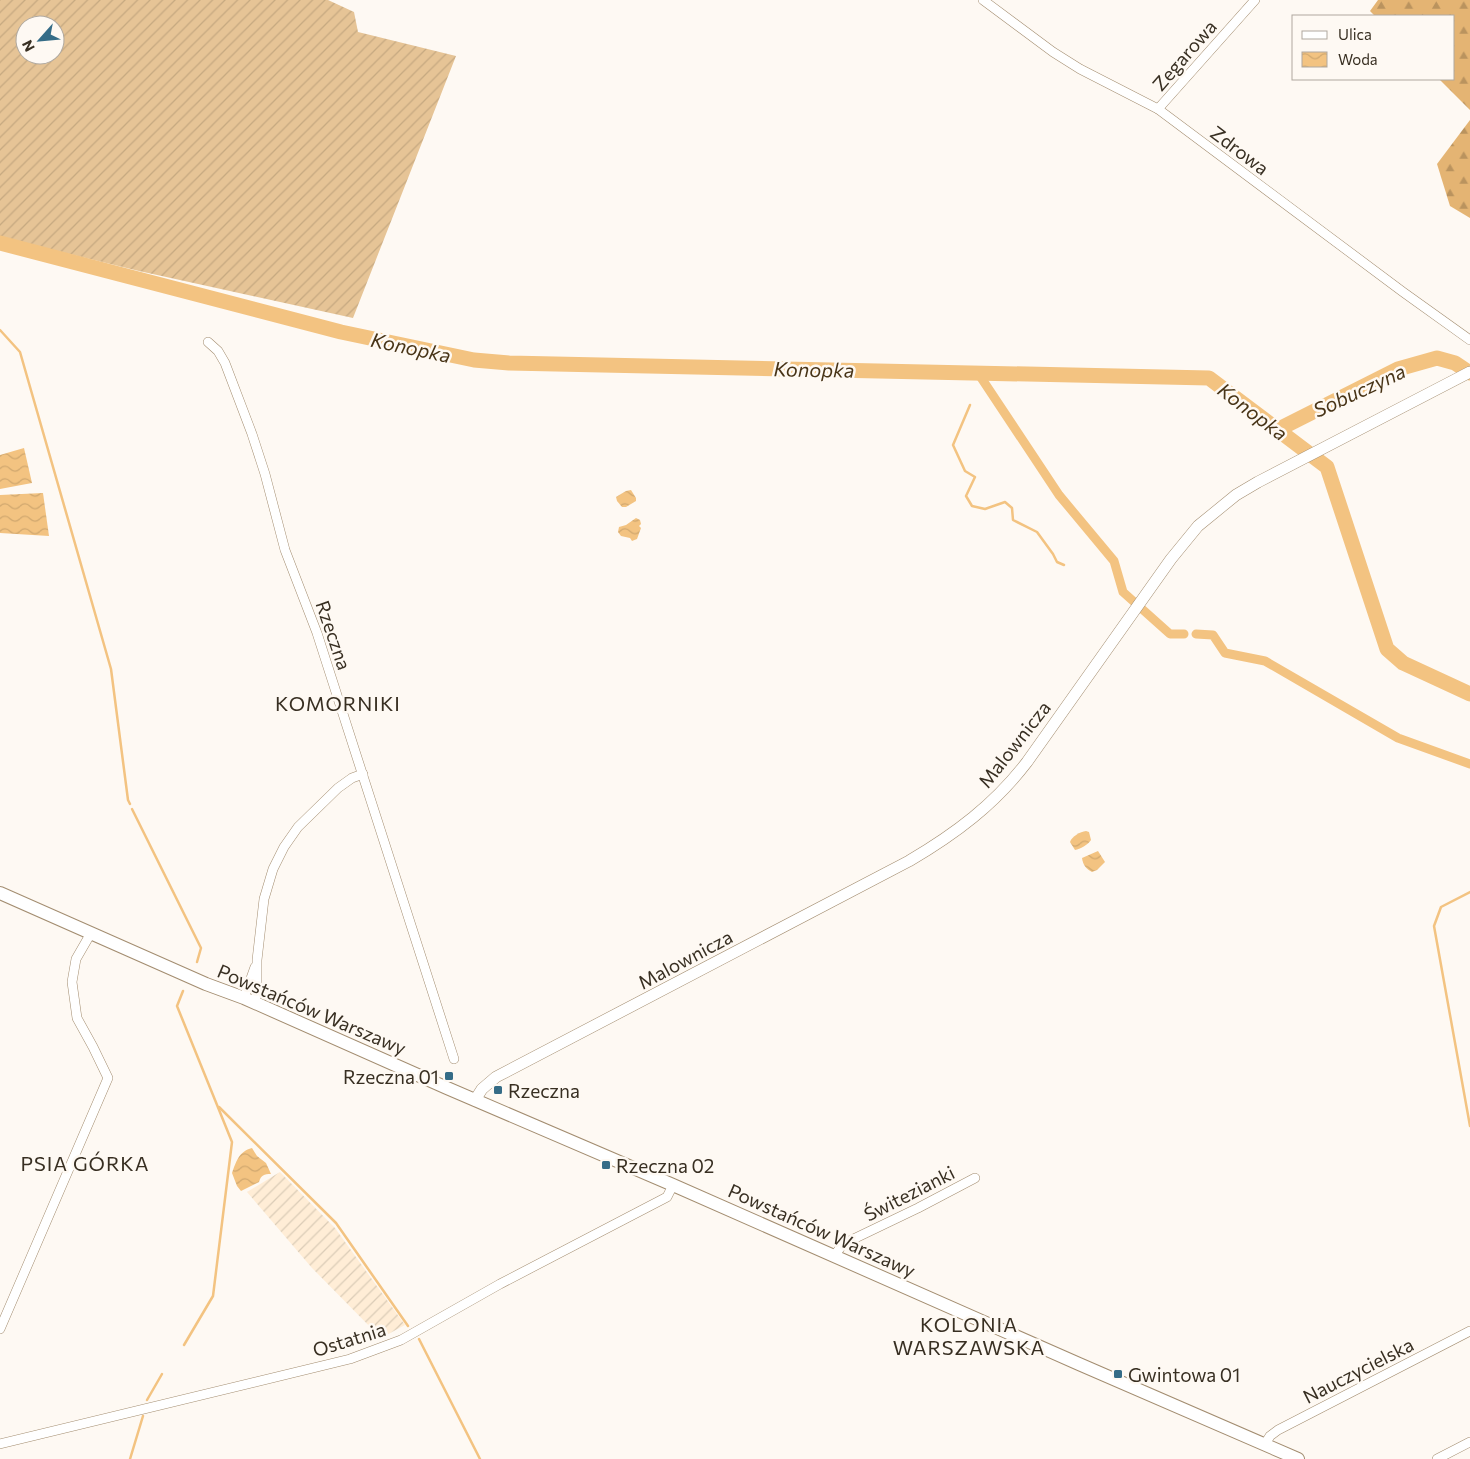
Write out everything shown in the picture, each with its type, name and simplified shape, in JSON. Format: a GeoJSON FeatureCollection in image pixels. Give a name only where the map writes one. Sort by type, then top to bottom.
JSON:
{"type":"FeatureCollection","features":[{"type":"Feature","properties":{"kind":"main road","name":"Powstańców Warszawy"},"geometry":{"type":"LineString","coordinates":[[0,893],[1298,1459]]}},
{"type":"Feature","properties":{"kind":"street","name":"Zdrowa"},"geometry":{"type":"LineString","coordinates":[[983,0],[1053,52],[1080,69],[1158,109],[1470,340]]}},
{"type":"Feature","properties":{"kind":"street","name":"Zegarowa"},"geometry":{"type":"LineString","coordinates":[[1158,109],[1255,0]]}},
{"type":"Feature","properties":{"kind":"street","name":"Rzeczna"},"geometry":{"type":"LineString","coordinates":[[208,342],[218,351],[225,363],[252,434],[267,482],[284,550],[317,633],[454,1059]]}},
{"type":"Feature","properties":{"kind":"street","name":"Malownicza"},"geometry":{"type":"LineString","coordinates":[[475,1100],[482,1090],[496,1078],[909,862],[939,844],[968,823],[1015,778],[1171,559],[1198,526],[1236,495],[1470,372]]}},
{"type":"Feature","properties":{"kind":"street"},"geometry":{"type":"LineString","coordinates":[[250,1001],[257,989],[264,898],[273,869],[284,847],[298,827],[332,793],[352,778],[363,774]]}},
{"type":"Feature","properties":{"kind":"street"},"geometry":{"type":"LineString","coordinates":[[0,1329],[108,1078],[94,1047],[77,1018],[72,982],[76,960],[91,933]]}},
{"type":"Feature","properties":{"kind":"street","name":"Świtezianki"},"geometry":{"type":"LineString","coordinates":[[834,1256],[843,1244],[975,1178]]}},
{"type":"Feature","properties":{"kind":"street","name":"Ostatnia"},"geometry":{"type":"LineString","coordinates":[[0,1444],[350,1359],[401,1340],[500,1284],[667,1197],[673,1185]]}},
{"type":"Feature","properties":{"kind":"street","name":"Nauczycielska"},"geometry":{"type":"LineString","coordinates":[[1265,1444],[1270,1436],[1278,1430],[1470,1330]]}},
{"type":"Feature","properties":{"kind":"street"},"geometry":{"type":"LineString","coordinates":[[1437,1459],[1470,1442]]}},
{"type":"Feature","properties":{"kind":"shaded area"},"geometry":{"type":"Polygon","coordinates":[[[0,0],[328,0],[354,12],[358,32],[456,56],[353,318],[139,271],[0,237],[0,0]]]}},
{"type":"Feature","properties":{"kind":"shaded area"},"geometry":{"type":"Polygon","coordinates":[[[280,1172],[335,1228],[405,1325],[381,1338],[312,1268],[247,1192],[280,1172]]]}},
{"type":"Feature","properties":{"kind":"green space"},"geometry":{"type":"Polygon","coordinates":[[[1378,0],[1470,0],[1470,110],[1440,80],[1455,80],[1455,15],[1374,15],[1370,11],[1378,0]]]}},
{"type":"Feature","properties":{"kind":"green space"},"geometry":{"type":"Polygon","coordinates":[[[1470,120],[1470,218],[1450,206],[1437,164],[1470,120]]]}},
{"type":"Feature","properties":{"kind":"water"},"geometry":{"type":"Polygon","coordinates":[[[24,448],[32,483],[0,489],[0,455],[24,448]]]}},
{"type":"Feature","properties":{"kind":"water"},"geometry":{"type":"Polygon","coordinates":[[[631,490],[636,501],[626,507],[622,507],[616,497],[631,490]]]}},
{"type":"Feature","properties":{"kind":"water"},"geometry":{"type":"Polygon","coordinates":[[[43,493],[49,536],[0,533],[0,495],[43,493]]]}},
{"type":"Feature","properties":{"kind":"water"},"geometry":{"type":"Polygon","coordinates":[[[636,518],[640,520],[641,524],[637,539],[632,541],[630,538],[621,536],[618,532],[619,527],[626,525],[636,518]]]}},
{"type":"Feature","properties":{"kind":"water"},"geometry":{"type":"Polygon","coordinates":[[[1086,831],[1089,832],[1091,840],[1088,844],[1075,850],[1070,842],[1072,838],[1086,831]]]}},
{"type":"Feature","properties":{"kind":"water"},"geometry":{"type":"Polygon","coordinates":[[[1098,851],[1105,862],[1092,872],[1085,866],[1082,858],[1098,851]]]}},
{"type":"Feature","properties":{"kind":"water"},"geometry":{"type":"Polygon","coordinates":[[[252,1148],[257,1156],[266,1163],[271,1174],[263,1175],[259,1182],[241,1191],[232,1173],[241,1154],[252,1148]]]}},
{"type":"Feature","properties":{"kind":"waterway","name":"Konopka"},"geometry":{"type":"LineString","coordinates":[[0,243],[341,332],[474,360],[509,363],[1209,378],[1327,467],[1387,649],[1403,663],[1470,694]]}},
{"type":"Feature","properties":{"kind":"waterway"},"geometry":{"type":"LineString","coordinates":[[0,330],[20,352],[111,669],[130,804]]}},
{"type":"Feature","properties":{"kind":"waterway","name":"Sobuczyna"},"geometry":{"type":"LineString","coordinates":[[1277,430],[1398,369],[1437,358],[1455,363],[1470,373]]}},
{"type":"Feature","properties":{"kind":"waterway"},"geometry":{"type":"LineString","coordinates":[[978,373],[1059,495],[1114,561],[1123,592],[1170,634],[1184,634]]}},
{"type":"Feature","properties":{"kind":"waterway"},"geometry":{"type":"LineString","coordinates":[[970,405],[953,445],[965,471],[975,477],[966,496],[972,506],[985,509],[1005,502],[1012,508],[1013,520],[1037,532],[1057,562],[1064,565]]}},
{"type":"Feature","properties":{"kind":"waterway"},"geometry":{"type":"LineString","coordinates":[[1196,634],[1213,635],[1225,653],[1265,661],[1398,738],[1470,764]]}},
{"type":"Feature","properties":{"kind":"waterway"},"geometry":{"type":"LineString","coordinates":[[132,809],[201,948],[197,962]]}},
{"type":"Feature","properties":{"kind":"waterway"},"geometry":{"type":"LineString","coordinates":[[1470,892],[1441,907],[1434,926],[1470,1126]]}},
{"type":"Feature","properties":{"kind":"waterway"},"geometry":{"type":"LineString","coordinates":[[183,991],[177,1006],[232,1142],[213,1296],[184,1345]]}},
{"type":"Feature","properties":{"kind":"waterway"},"geometry":{"type":"LineString","coordinates":[[219,1107],[336,1223],[408,1326]]}},
{"type":"Feature","properties":{"kind":"waterway"},"geometry":{"type":"LineString","coordinates":[[419,1339],[480,1459]]}},
{"type":"Feature","properties":{"kind":"waterway"},"geometry":{"type":"LineString","coordinates":[[147,1400],[162,1374]]}},
{"type":"Feature","properties":{"kind":"waterway"},"geometry":{"type":"LineString","coordinates":[[130,1459],[143,1416]]}},
{"type":"Feature","properties":{"kind":"place","name":"Rzeczna 01"},"geometry":{"type":"Point","coordinates":[449,1076]}},
{"type":"Feature","properties":{"kind":"place","name":"Rzeczna"},"geometry":{"type":"Point","coordinates":[498,1090]}},
{"type":"Feature","properties":{"kind":"place","name":"Rzeczna 02"},"geometry":{"type":"Point","coordinates":[606,1165]}},
{"type":"Feature","properties":{"kind":"place","name":"Gwintowa 01"},"geometry":{"type":"Point","coordinates":[1118,1374]}},
{"type":"Feature","properties":{"kind":"district","name":"KOMORNIKI"},"geometry":{"type":"Point","coordinates":[338,703]}},
{"type":"Feature","properties":{"kind":"district","name":"PSIA GÓRKA"},"geometry":{"type":"Point","coordinates":[85,1163]}},
{"type":"Feature","properties":{"kind":"district","name":"KOLONIA WARSZAWSKA"},"geometry":{"type":"Point","coordinates":[969,1336]}}]}
